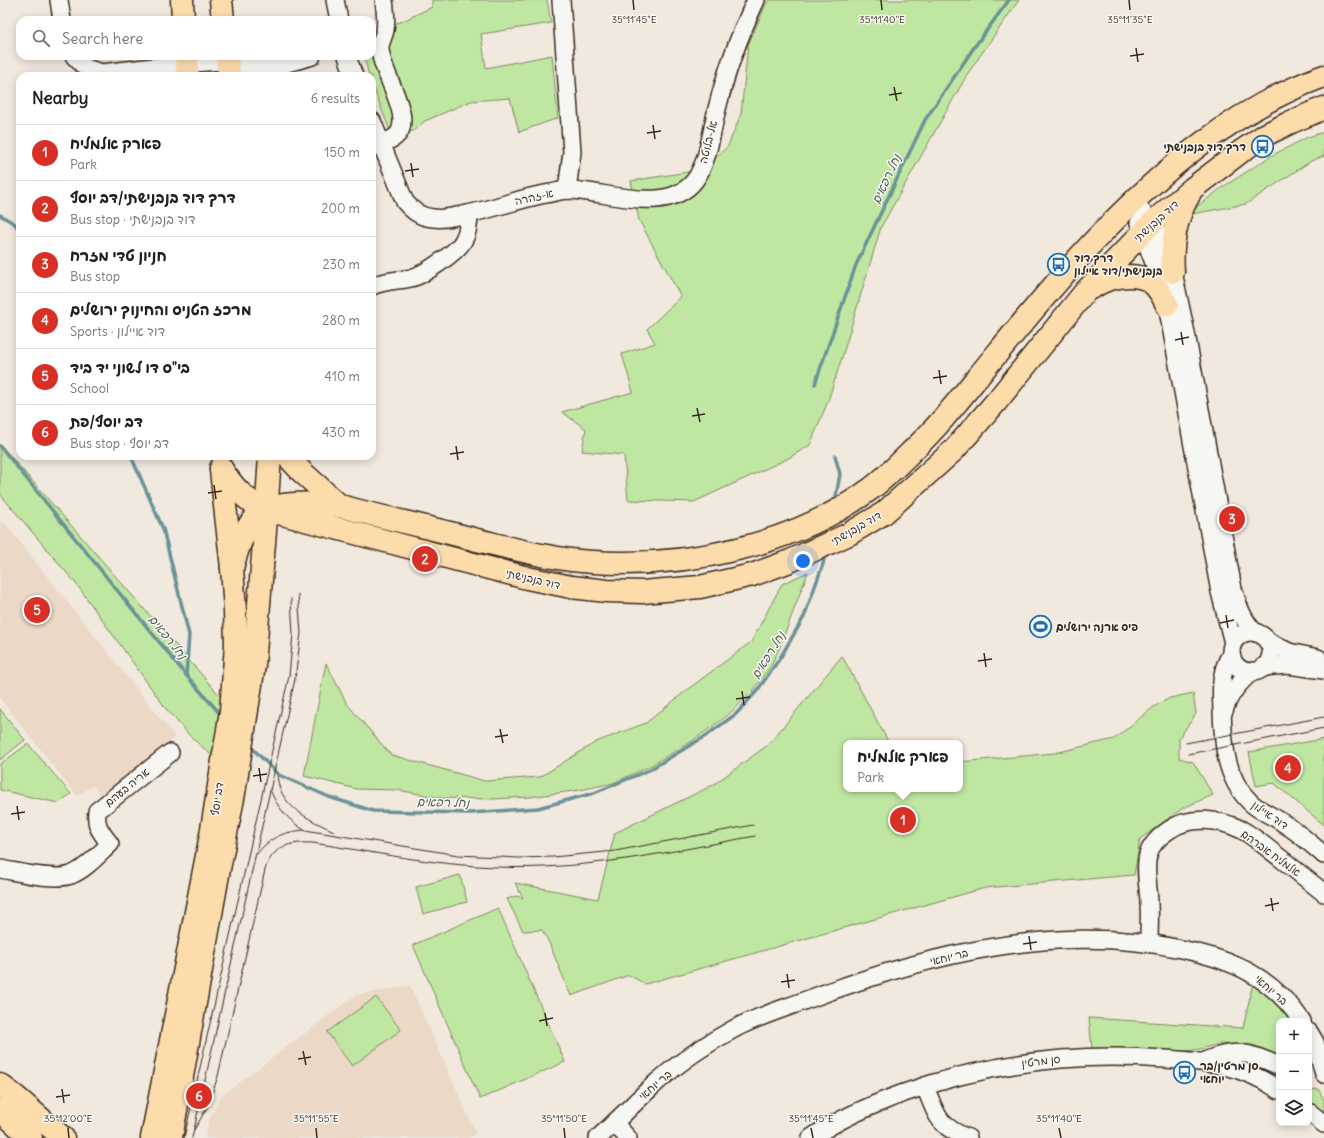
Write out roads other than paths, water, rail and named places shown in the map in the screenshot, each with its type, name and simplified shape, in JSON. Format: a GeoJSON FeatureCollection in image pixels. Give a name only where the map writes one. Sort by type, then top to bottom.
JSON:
{"type":"FeatureCollection","features":[{"type":"Feature","properties":{"kind":"main road"},"geometry":{"type":"LineString","coordinates":[[182,0],[184,16]]}},
{"type":"Feature","properties":{"kind":"main road"},"geometry":{"type":"LineString","coordinates":[[221,0],[223,16]]}},
{"type":"Feature","properties":{"kind":"main road"},"geometry":{"type":"LineString","coordinates":[[232,568],[238,549],[247,529],[255,518],[267,510],[282,506],[322,504],[340,506],[535,554],[590,562],[621,564],[666,561],[748,547],[773,539],[811,522],[834,511],[860,495],[893,470],[950,410],[1058,281],[1132,202],[1181,159],[1236,119],[1268,100],[1299,85],[1324,76]]}},
{"type":"Feature","properties":{"kind":"main road","name":"דוד בנבנישתי"},"geometry":{"type":"LineString","coordinates":[[220,462],[230,481],[245,498],[267,510],[527,578],[571,587],[607,591],[642,592],[700,587],[752,575],[806,555],[849,534],[884,513],[954,450],[996,402],[1085,292],[1148,227],[1193,188],[1265,135],[1324,108]]}},
{"type":"Feature","properties":{"kind":"main road"},"geometry":{"type":"LineString","coordinates":[[1173,272],[1172,251],[1175,229],[1185,202],[1193,188]]}},
{"type":"Feature","properties":{"kind":"main road"},"geometry":{"type":"LineString","coordinates":[[1085,292],[1100,283],[1115,278],[1125,276],[1140,278],[1151,282],[1158,289],[1167,305]]}},
{"type":"Feature","properties":{"kind":"main road","name":"דב יוסף"},"geometry":{"type":"LineString","coordinates":[[171,1138],[239,713],[254,665],[270,460]]}},
{"type":"Feature","properties":{"kind":"main road"},"geometry":{"type":"LineString","coordinates":[[291,460],[306,476],[340,506]]}},
{"type":"Feature","properties":{"kind":"main road","name":"דב יוסף"},"geometry":{"type":"LineString","coordinates":[[220,462],[232,568],[239,713]]}},
{"type":"Feature","properties":{"kind":"main road","name":"דב יוסף"},"geometry":{"type":"LineString","coordinates":[[152,1138],[207,858],[228,782]]}},
{"type":"Feature","properties":{"kind":"main road"},"geometry":{"type":"LineString","coordinates":[[0,1085],[22,1101],[63,1138]]}},
{"type":"Feature","properties":{"kind":"main road"},"geometry":{"type":"LineString","coordinates":[[0,1110],[31,1138]]}},
{"type":"Feature","properties":{"kind":"street"},"geometry":{"type":"LineString","coordinates":[[59,0],[61,16]]}},
{"type":"Feature","properties":{"kind":"street"},"geometry":{"type":"LineString","coordinates":[[335,0],[338,16]]}},
{"type":"Feature","properties":{"kind":"street"},"geometry":{"type":"LineString","coordinates":[[381,144],[395,137],[402,126],[402,115],[382,62],[380,48],[385,31],[386,19],[384,0]]}},
{"type":"Feature","properties":{"kind":"street","name":"א-זהרה"},"geometry":{"type":"LineString","coordinates":[[376,132],[405,202],[412,210],[422,216],[433,218],[469,214],[542,194],[568,190],[572,152],[561,0]]}},
{"type":"Feature","properties":{"kind":"street","name":"אל-בלוטה"},"geometry":{"type":"LineString","coordinates":[[568,190],[640,199],[657,199],[671,197],[684,191],[695,180],[706,156],[718,104],[733,53],[756,0]]}},
{"type":"Feature","properties":{"kind":"street"},"geometry":{"type":"LineString","coordinates":[[69,60],[74,72]]}},
{"type":"Feature","properties":{"kind":"street"},"geometry":{"type":"LineString","coordinates":[[78,60],[83,66],[97,72]]}},
{"type":"Feature","properties":{"kind":"street"},"geometry":{"type":"LineString","coordinates":[[231,67],[271,60]]}},
{"type":"Feature","properties":{"kind":"street"},"geometry":{"type":"LineString","coordinates":[[133,72],[187,65],[231,67],[283,60]]}},
{"type":"Feature","properties":{"kind":"street"},"geometry":{"type":"LineString","coordinates":[[348,60],[353,72]]}},
{"type":"Feature","properties":{"kind":"street"},"geometry":{"type":"LineString","coordinates":[[1132,202],[1148,227],[1164,247],[1173,272],[1233,589],[1241,613],[1247,623],[1262,637],[1270,652],[1267,663],[1258,669]]}},
{"type":"Feature","properties":{"kind":"street"},"geometry":{"type":"LineString","coordinates":[[376,284],[382,281],[412,278],[450,255],[463,242],[468,230],[469,214]]}},
{"type":"Feature","properties":{"kind":"street"},"geometry":{"type":"LineString","coordinates":[[1148,227],[1156,268],[1167,305],[1233,660],[1241,669],[1258,669],[1288,665],[1324,670]]}},
{"type":"Feature","properties":{"kind":"street"},"geometry":{"type":"LineString","coordinates":[[1232,649],[1240,635],[1251,632],[1288,652],[1324,658]]}},
{"type":"Feature","properties":{"kind":"street","name":"דוד איילון"},"geometry":{"type":"LineString","coordinates":[[1232,649],[1223,674],[1222,717],[1226,756],[1234,779],[1243,794],[1259,809],[1284,823],[1324,855]]}},
{"type":"Feature","properties":{"kind":"street","name":"דוד איילון"},"geometry":{"type":"LineString","coordinates":[[1222,717],[1233,690],[1244,678],[1258,669]]}},
{"type":"Feature","properties":{"kind":"street","name":"אריה בעהם"},"geometry":{"type":"LineString","coordinates":[[0,869],[48,877],[70,875],[84,867],[110,844],[98,829],[96,820],[97,811],[170,753]]}},
{"type":"Feature","properties":{"kind":"street","name":"אלמליח אברהם"},"geometry":{"type":"LineString","coordinates":[[1149,943],[1148,855],[1158,838],[1174,826],[1183,822],[1205,820],[1233,826],[1242,830],[1324,894]]}},
{"type":"Feature","properties":{"kind":"street","name":"בר יוחאי"},"geometry":{"type":"LineString","coordinates":[[598,1138],[659,1080],[714,1040],[734,1028],[852,983],[942,958],[1007,945],[1041,940],[1070,939],[1126,941],[1149,943],[1207,954],[1232,963],[1254,974],[1284,999],[1300,1018]]}},
{"type":"Feature","properties":{"kind":"street"},"geometry":{"type":"LineString","coordinates":[[1312,1037],[1315,1042],[1318,1068]]}},
{"type":"Feature","properties":{"kind":"street"},"geometry":{"type":"LineString","coordinates":[[1203,1062],[1222,1054],[1234,1053],[1249,1054],[1276,1065]]}},
{"type":"Feature","properties":{"kind":"street","name":"סן מרטין"},"geometry":{"type":"LineString","coordinates":[[812,1138],[827,1127],[862,1109],[925,1086],[968,1074],[1027,1062],[1064,1058],[1134,1056],[1222,1064],[1239,1069],[1276,1088]]}},
{"type":"Feature","properties":{"kind":"street"},"geometry":{"type":"LineString","coordinates":[[925,1086],[937,1115],[945,1126],[968,1138]]}},
{"type":"Feature","properties":{"kind":"street"},"geometry":{"type":"LineString","coordinates":[[1312,1114],[1324,1124]]}},
{"type":"Feature","properties":{"kind":"street"},"geometry":{"type":"LineString","coordinates":[[614,1123],[628,1138]]}},
{"type":"Feature","properties":{"kind":"waterway","name":"נחל רפאים"},"geometry":{"type":"LineString","coordinates":[[815,384],[856,265],[925,120],[975,46],[1009,0]]}},
{"type":"Feature","properties":{"kind":"waterway"},"geometry":{"type":"LineString","coordinates":[[0,215],[16,225]]}},
{"type":"Feature","properties":{"kind":"waterway","name":"נחל רפאים"},"geometry":{"type":"LineString","coordinates":[[0,446],[186,675],[223,717]]}},
{"type":"Feature","properties":{"kind":"waterway","name":"נחל רפאים"},"geometry":{"type":"LineString","coordinates":[[835,456],[840,474],[835,502]]}},
{"type":"Feature","properties":{"kind":"waterway"},"geometry":{"type":"LineString","coordinates":[[133,460],[163,529],[189,635],[186,675]]}},
{"type":"Feature","properties":{"kind":"waterway","name":"נחל רפאים"},"geometry":{"type":"LineString","coordinates":[[249,745],[279,775],[329,797],[373,811],[471,813],[538,808],[594,793],[649,770],[704,737],[736,714],[757,691],[780,658],[804,617],[823,564],[825,554]]}},
{"type":"Feature","properties":{"kind":"tram line"},"geometry":{"type":"LineString","coordinates":[[192,1138],[295,679],[301,633],[298,594]]}},
{"type":"Feature","properties":{"kind":"tram line"},"geometry":{"type":"LineString","coordinates":[[184,1138],[289,676],[293,634],[291,599]]}},
{"type":"Feature","properties":{"kind":"tram line"},"geometry":{"type":"LineString","coordinates":[[1186,743],[1324,717]]}},
{"type":"Feature","properties":{"kind":"tram line"},"geometry":{"type":"LineString","coordinates":[[1188,754],[1324,728]]}},
{"type":"Feature","properties":{"kind":"tram line"},"geometry":{"type":"LineString","coordinates":[[277,772],[278,784],[282,794],[288,802],[296,810],[314,822],[334,831]]}},
{"type":"Feature","properties":{"kind":"tram line"},"geometry":{"type":"LineString","coordinates":[[270,789],[276,802],[289,819],[306,831]]}},
{"type":"Feature","properties":{"kind":"tram line"},"geometry":{"type":"LineString","coordinates":[[257,854],[272,839],[290,832],[305,830],[458,855],[519,858],[553,857],[615,851],[753,825]]}},
{"type":"Feature","properties":{"kind":"tram line"},"geometry":{"type":"LineString","coordinates":[[194,1130],[208,1106],[218,1076],[265,870],[273,855],[283,847],[297,843],[313,843],[449,864],[495,867],[528,867],[561,866],[626,859],[755,836]]}},
{"type":"Feature","properties":{"kind":"place","name":"דרך דוד בנבנישתי"},"geometry":{"type":"Point","coordinates":[1262,147]}},
{"type":"Feature","properties":{"kind":"place","name":"דרך דוד בנבנישתי/דוד איילון"},"geometry":{"type":"Point","coordinates":[1058,264]}},
{"type":"Feature","properties":{"kind":"place","name":"חניון טדי מזרח"},"geometry":{"type":"Point","coordinates":[1232,519]}},
{"type":"Feature","properties":{"kind":"place","name":"דרך דוד בנבנישתי/דב יוסף"},"geometry":{"type":"Point","coordinates":[425,559]}},
{"type":"Feature","properties":{"kind":"place","name":"בי\"ס דו לשוני יד ביד"},"geometry":{"type":"Point","coordinates":[37,610]}},
{"type":"Feature","properties":{"kind":"place","name":"פיס ארנה ירושלים"},"geometry":{"type":"Point","coordinates":[1041,627]}},
{"type":"Feature","properties":{"kind":"place","name":"מרכז הטניס והחינוך ירושלים"},"geometry":{"type":"Point","coordinates":[1288,768]}},
{"type":"Feature","properties":{"kind":"place","name":"פארק אלמליח"},"geometry":{"type":"Point","coordinates":[903,820]}},
{"type":"Feature","properties":{"kind":"place","name":"סן מרטין/בר יוחאי"},"geometry":{"type":"Point","coordinates":[1185,1072]}},
{"type":"Feature","properties":{"kind":"place","name":"דב יוסף/פת"},"geometry":{"type":"Point","coordinates":[199,1096]}}]}
